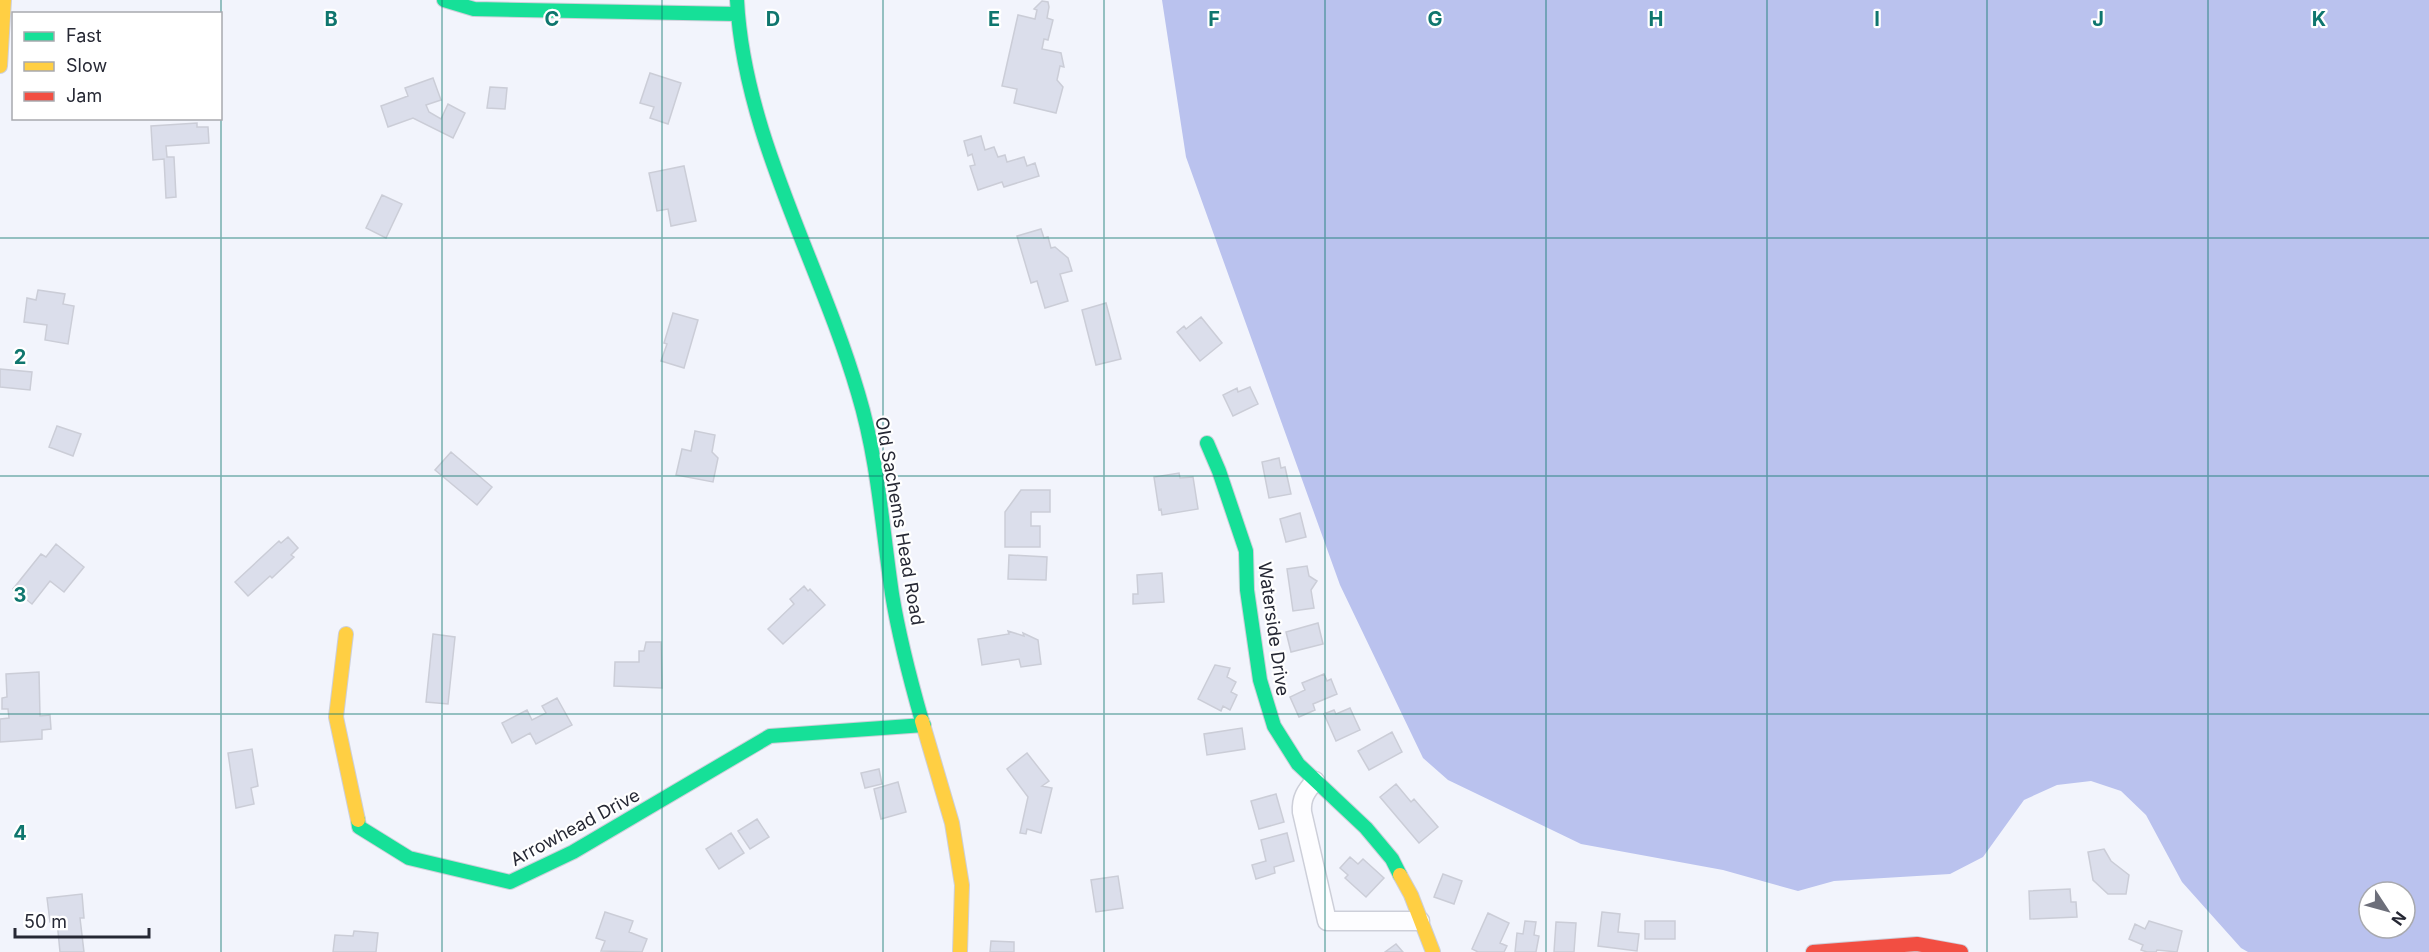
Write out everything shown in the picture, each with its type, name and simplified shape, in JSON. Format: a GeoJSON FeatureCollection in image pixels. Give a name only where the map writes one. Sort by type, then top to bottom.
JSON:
{"type":"FeatureCollection","features":[{"type":"Feature","properties":{"kind":"street"},"geometry":{"type":"LineString","coordinates":[[0,66],[4,0]]}},
{"type":"Feature","properties":{"kind":"street"},"geometry":{"type":"LineString","coordinates":[[444,0],[474,9],[737,7]]}},
{"type":"Feature","properties":{"kind":"street","name":"Old Sachems Head Road"},"geometry":{"type":"LineString","coordinates":[[737,7],[745,70],[755,103],[852,374],[867,424],[879,488],[896,617],[959,856],[962,885],[960,952]]}},
{"type":"Feature","properties":{"kind":"street","name":"Waterside Drive"},"geometry":{"type":"LineString","coordinates":[[1207,443],[1219,471],[1246,552],[1247,590],[1260,680],[1266,703],[1285,746],[1298,764],[1366,828],[1392,859],[1402,877],[1433,952]]}},
{"type":"Feature","properties":{"kind":"street","name":"Arrowhead Drive"},"geometry":{"type":"LineString","coordinates":[[346,634],[336,717],[359,827],[409,858],[510,882],[573,852],[770,736],[924,725]]}},
{"type":"Feature","properties":{"kind":"street"},"geometry":{"type":"LineString","coordinates":[[1315,781],[1306,790],[1302,801],[1302,812],[1327,921],[1420,921]]}},
{"type":"Feature","properties":{"kind":"street"},"geometry":{"type":"LineString","coordinates":[[1813,952],[1917,944],[1961,952]]}},
{"type":"Feature","properties":{"kind":"water"},"geometry":{"type":"Polygon","coordinates":[[[1162,0],[2429,0],[2429,952],[2248,952],[2241,948],[2182,882],[2146,815],[2121,791],[2091,781],[2057,785],[2024,800],[1983,857],[1950,874],[1834,881],[1798,891],[1723,870],[1581,844],[1448,780],[1423,758],[1340,585],[1186,157],[1162,0]]]}},
{"type":"Feature","properties":{"kind":"building"},"geometry":{"type":"Polygon","coordinates":[[[1042,1],[1048,2],[1047,18],[1053,20],[1048,40],[1044,39],[1042,49],[1061,53],[1064,67],[1060,66],[1057,80],[1063,87],[1056,113],[1014,103],[1017,89],[1002,86],[1018,15],[1035,19],[1037,10],[1034,9],[1042,1]]]}},
{"type":"Feature","properties":{"kind":"building"},"geometry":{"type":"Polygon","coordinates":[[[650,73],[681,83],[668,124],[650,118],[654,107],[640,103],[650,73]]]}},
{"type":"Feature","properties":{"kind":"building"},"geometry":{"type":"Polygon","coordinates":[[[433,78],[441,100],[426,105],[429,112],[441,119],[448,104],[465,113],[453,138],[413,118],[388,127],[381,106],[408,96],[405,88],[433,78]]]}},
{"type":"Feature","properties":{"kind":"building"},"geometry":{"type":"Polygon","coordinates":[[[490,87],[507,88],[505,109],[487,108],[490,87]]]}},
{"type":"Feature","properties":{"kind":"building"},"geometry":{"type":"Polygon","coordinates":[[[197,123],[197,127],[208,127],[209,143],[166,146],[167,157],[174,157],[176,197],[166,198],[164,159],[153,160],[151,126],[197,123]]]}},
{"type":"Feature","properties":{"kind":"building"},"geometry":{"type":"Polygon","coordinates":[[[981,136],[985,150],[994,147],[998,157],[1005,155],[1007,162],[1024,157],[1027,166],[1035,163],[1039,176],[1004,187],[1002,182],[978,190],[970,166],[975,165],[972,154],[968,156],[964,141],[981,136]]]}},
{"type":"Feature","properties":{"kind":"building"},"geometry":{"type":"Polygon","coordinates":[[[684,166],[696,221],[671,226],[668,209],[657,211],[649,173],[684,166]]]}},
{"type":"Feature","properties":{"kind":"building"},"geometry":{"type":"Polygon","coordinates":[[[382,195],[402,204],[386,238],[366,228],[382,195]]]}},
{"type":"Feature","properties":{"kind":"building"},"geometry":{"type":"Polygon","coordinates":[[[1041,229],[1044,238],[1048,237],[1051,248],[1055,247],[1068,258],[1072,271],[1060,274],[1068,301],[1045,308],[1037,281],[1031,283],[1017,236],[1041,229]]]}},
{"type":"Feature","properties":{"kind":"building"},"geometry":{"type":"Polygon","coordinates":[[[38,290],[65,294],[63,304],[74,306],[68,344],[45,340],[47,325],[24,322],[27,298],[36,300],[38,290]]]}},
{"type":"Feature","properties":{"kind":"building"},"geometry":{"type":"Polygon","coordinates":[[[1106,303],[1121,359],[1096,365],[1082,310],[1106,303]]]}},
{"type":"Feature","properties":{"kind":"building"},"geometry":{"type":"Polygon","coordinates":[[[673,313],[698,320],[684,368],[661,361],[673,313]]]}},
{"type":"Feature","properties":{"kind":"building"},"geometry":{"type":"Polygon","coordinates":[[[1201,317],[1222,343],[1200,361],[1177,332],[1184,326],[1186,329],[1201,317]]]}},
{"type":"Feature","properties":{"kind":"building"},"geometry":{"type":"Polygon","coordinates":[[[0,369],[32,372],[30,390],[0,387],[0,369]]]}},
{"type":"Feature","properties":{"kind":"building"},"geometry":{"type":"Polygon","coordinates":[[[1250,387],[1258,404],[1233,416],[1223,395],[1237,388],[1238,392],[1250,387]]]}},
{"type":"Feature","properties":{"kind":"building"},"geometry":{"type":"Polygon","coordinates":[[[57,426],[81,434],[73,456],[49,447],[57,426]]]}},
{"type":"Feature","properties":{"kind":"building"},"geometry":{"type":"Polygon","coordinates":[[[695,431],[715,435],[712,452],[718,458],[713,482],[676,475],[682,449],[691,451],[695,431]]]}},
{"type":"Feature","properties":{"kind":"building"},"geometry":{"type":"Polygon","coordinates":[[[451,452],[492,487],[477,505],[435,470],[451,452]]]}},
{"type":"Feature","properties":{"kind":"building"},"geometry":{"type":"Polygon","coordinates":[[[1279,458],[1281,468],[1285,467],[1291,494],[1269,498],[1262,462],[1279,458]]]}},
{"type":"Feature","properties":{"kind":"building"},"geometry":{"type":"Polygon","coordinates":[[[1179,473],[1180,478],[1193,477],[1198,509],[1162,515],[1161,509],[1159,510],[1154,477],[1179,473]]]}},
{"type":"Feature","properties":{"kind":"building"},"geometry":{"type":"Polygon","coordinates":[[[1021,490],[1050,490],[1050,512],[1031,512],[1031,526],[1040,526],[1040,547],[1005,547],[1005,512],[1021,490]]]}},
{"type":"Feature","properties":{"kind":"building"},"geometry":{"type":"Polygon","coordinates":[[[1300,513],[1306,537],[1286,542],[1280,519],[1300,513]]]}},
{"type":"Feature","properties":{"kind":"building"},"geometry":{"type":"Polygon","coordinates":[[[288,537],[298,548],[291,555],[294,557],[248,596],[235,582],[279,541],[281,543],[288,537]]]}},
{"type":"Feature","properties":{"kind":"building"},"geometry":{"type":"Polygon","coordinates":[[[56,544],[84,567],[64,592],[50,581],[32,604],[13,589],[41,554],[46,557],[56,544]]]}},
{"type":"Feature","properties":{"kind":"building"},"geometry":{"type":"Polygon","coordinates":[[[1009,555],[1047,557],[1046,580],[1008,579],[1009,555]]]}},
{"type":"Feature","properties":{"kind":"building"},"geometry":{"type":"Polygon","coordinates":[[[1307,566],[1309,576],[1317,581],[1311,590],[1314,608],[1293,611],[1287,569],[1307,566]]]}},
{"type":"Feature","properties":{"kind":"building"},"geometry":{"type":"Polygon","coordinates":[[[1162,573],[1164,602],[1133,604],[1133,594],[1138,594],[1137,575],[1162,573]]]}},
{"type":"Feature","properties":{"kind":"building"},"geometry":{"type":"Polygon","coordinates":[[[804,586],[808,591],[810,589],[825,605],[783,644],[768,629],[794,604],[790,599],[804,586]]]}},
{"type":"Feature","properties":{"kind":"building"},"geometry":{"type":"Polygon","coordinates":[[[1318,623],[1323,644],[1291,652],[1286,632],[1318,623]]]}},
{"type":"Feature","properties":{"kind":"building"},"geometry":{"type":"Polygon","coordinates":[[[1008,631],[1024,636],[1023,633],[1038,640],[1041,664],[1021,667],[1019,659],[982,665],[978,639],[1009,634],[1008,631]]]}},
{"type":"Feature","properties":{"kind":"building"},"geometry":{"type":"Polygon","coordinates":[[[433,634],[455,637],[448,704],[426,702],[433,634]]]}},
{"type":"Feature","properties":{"kind":"building"},"geometry":{"type":"Polygon","coordinates":[[[646,642],[661,642],[662,688],[614,686],[615,662],[639,662],[639,651],[644,651],[646,642]]]}},
{"type":"Feature","properties":{"kind":"building"},"geometry":{"type":"Polygon","coordinates":[[[1215,665],[1230,668],[1227,677],[1236,682],[1231,692],[1237,695],[1230,710],[1223,706],[1221,711],[1198,699],[1215,665]]]}},
{"type":"Feature","properties":{"kind":"building"},"geometry":{"type":"Polygon","coordinates":[[[39,672],[40,716],[50,715],[51,729],[42,730],[42,739],[0,742],[0,719],[9,718],[8,709],[2,709],[2,698],[7,697],[6,674],[39,672]]]}},
{"type":"Feature","properties":{"kind":"building"},"geometry":{"type":"Polygon","coordinates":[[[1324,674],[1327,681],[1331,679],[1337,694],[1313,704],[1315,710],[1299,717],[1290,697],[1305,690],[1302,683],[1324,674]]]}},
{"type":"Feature","properties":{"kind":"building"},"geometry":{"type":"Polygon","coordinates":[[[557,698],[572,725],[536,744],[530,733],[512,743],[502,723],[527,710],[532,720],[546,713],[542,706],[557,698]]]}},
{"type":"Feature","properties":{"kind":"building"},"geometry":{"type":"Polygon","coordinates":[[[1350,708],[1360,730],[1336,741],[1324,714],[1334,710],[1336,714],[1350,708]]]}},
{"type":"Feature","properties":{"kind":"building"},"geometry":{"type":"Polygon","coordinates":[[[1242,728],[1245,749],[1207,755],[1204,734],[1242,728]]]}},
{"type":"Feature","properties":{"kind":"building"},"geometry":{"type":"Polygon","coordinates":[[[1392,732],[1402,752],[1369,770],[1358,751],[1392,732]]]}},
{"type":"Feature","properties":{"kind":"building"},"geometry":{"type":"Polygon","coordinates":[[[252,749],[258,786],[251,788],[254,804],[236,808],[228,753],[252,749]]]}},
{"type":"Feature","properties":{"kind":"building"},"geometry":{"type":"Polygon","coordinates":[[[1027,753],[1049,781],[1042,786],[1052,788],[1041,833],[1027,829],[1026,834],[1020,833],[1028,797],[1007,769],[1027,753]]]}},
{"type":"Feature","properties":{"kind":"building"},"geometry":{"type":"Polygon","coordinates":[[[879,769],[882,784],[865,788],[861,773],[879,769]]]}},
{"type":"Feature","properties":{"kind":"building"},"geometry":{"type":"Polygon","coordinates":[[[898,782],[906,812],[881,819],[874,789],[898,782]]]}},
{"type":"Feature","properties":{"kind":"building"},"geometry":{"type":"Polygon","coordinates":[[[1396,784],[1411,802],[1414,799],[1438,827],[1419,843],[1380,797],[1396,784]]]}},
{"type":"Feature","properties":{"kind":"building"},"geometry":{"type":"Polygon","coordinates":[[[1276,794],[1284,822],[1259,829],[1251,801],[1276,794]]]}},
{"type":"Feature","properties":{"kind":"building"},"geometry":{"type":"Polygon","coordinates":[[[757,819],[769,837],[750,849],[738,831],[757,819]]]}},
{"type":"Feature","properties":{"kind":"building"},"geometry":{"type":"Polygon","coordinates":[[[731,833],[744,853],[719,869],[706,849],[731,833]]]}},
{"type":"Feature","properties":{"kind":"building"},"geometry":{"type":"Polygon","coordinates":[[[1287,833],[1294,861],[1274,867],[1275,873],[1256,879],[1252,865],[1266,861],[1261,840],[1287,833]]]}},
{"type":"Feature","properties":{"kind":"building"},"geometry":{"type":"Polygon","coordinates":[[[2104,849],[2111,861],[2129,875],[2126,894],[2108,894],[2093,880],[2088,852],[2104,849]]]}},
{"type":"Feature","properties":{"kind":"building"},"geometry":{"type":"Polygon","coordinates":[[[1350,857],[1358,864],[1363,859],[1384,878],[1366,897],[1345,878],[1348,875],[1340,868],[1350,857]]]}},
{"type":"Feature","properties":{"kind":"building"},"geometry":{"type":"Polygon","coordinates":[[[1443,874],[1462,881],[1454,904],[1434,897],[1443,874]]]}},
{"type":"Feature","properties":{"kind":"building"},"geometry":{"type":"Polygon","coordinates":[[[1118,876],[1123,908],[1096,912],[1091,880],[1118,876]]]}},
{"type":"Feature","properties":{"kind":"building"},"geometry":{"type":"Polygon","coordinates":[[[2070,889],[2071,902],[2076,902],[2077,917],[2030,919],[2029,891],[2070,889]]]}},
{"type":"Feature","properties":{"kind":"building"},"geometry":{"type":"Polygon","coordinates":[[[82,894],[84,918],[80,918],[84,952],[60,952],[57,921],[50,922],[47,898],[82,894]]]}},
{"type":"Feature","properties":{"kind":"building"},"geometry":{"type":"Polygon","coordinates":[[[605,912],[633,921],[629,932],[647,939],[642,952],[601,951],[605,941],[596,938],[605,912]]]}},
{"type":"Feature","properties":{"kind":"building"},"geometry":{"type":"Polygon","coordinates":[[[1602,912],[1620,914],[1618,932],[1639,934],[1637,951],[1598,946],[1602,912]]]}},
{"type":"Feature","properties":{"kind":"building"},"geometry":{"type":"Polygon","coordinates":[[[1488,913],[1509,923],[1500,943],[1507,946],[1504,952],[1478,952],[1472,949],[1488,913]]]}},
{"type":"Feature","properties":{"kind":"building"},"geometry":{"type":"Polygon","coordinates":[[[1525,921],[1536,922],[1534,935],[1539,936],[1536,952],[1515,952],[1517,933],[1523,934],[1525,921]]]}},
{"type":"Feature","properties":{"kind":"building"},"geometry":{"type":"Polygon","coordinates":[[[1645,921],[1675,921],[1675,939],[1645,939],[1645,921]]]}},
{"type":"Feature","properties":{"kind":"building"},"geometry":{"type":"Polygon","coordinates":[[[2149,921],[2182,931],[2177,952],[2157,950],[2147,952],[2141,950],[2143,945],[2129,939],[2135,924],[2145,929],[2149,921]]]}},
{"type":"Feature","properties":{"kind":"building"},"geometry":{"type":"Polygon","coordinates":[[[1556,922],[1576,923],[1574,952],[1554,952],[1556,922]]]}},
{"type":"Feature","properties":{"kind":"building"},"geometry":{"type":"Polygon","coordinates":[[[354,931],[378,933],[376,952],[333,952],[335,935],[353,936],[354,931]]]}},
{"type":"Feature","properties":{"kind":"building"},"geometry":{"type":"Polygon","coordinates":[[[991,941],[1014,942],[1014,952],[990,952],[991,941]]]}},
{"type":"Feature","properties":{"kind":"building"},"geometry":{"type":"Polygon","coordinates":[[[1396,944],[1403,952],[1385,952],[1396,944]]]}},
{"type":"Feature","properties":{"kind":"traffic: fast"},"geometry":{"type":"LineString","coordinates":[[444,0],[474,9],[737,14]]}},
{"type":"Feature","properties":{"kind":"traffic: fast"},"geometry":{"type":"LineString","coordinates":[[737,0],[743,51],[768,150],[842,344],[865,418],[875,468],[895,610],[922,721]]}},
{"type":"Feature","properties":{"kind":"traffic: fast"},"geometry":{"type":"LineString","coordinates":[[1207,443],[1246,551],[1247,590],[1260,680],[1274,726],[1298,764],[1366,828],[1392,859],[1400,875]]}},
{"type":"Feature","properties":{"kind":"traffic: fast"},"geometry":{"type":"LineString","coordinates":[[358,820],[359,827],[409,858],[510,882],[573,852],[770,736],[924,725]]}},
{"type":"Feature","properties":{"kind":"traffic: slow"},"geometry":{"type":"LineString","coordinates":[[0,66],[4,0]]}},
{"type":"Feature","properties":{"kind":"traffic: slow"},"geometry":{"type":"LineString","coordinates":[[346,634],[336,717],[358,820]]}},
{"type":"Feature","properties":{"kind":"traffic: slow"},"geometry":{"type":"LineString","coordinates":[[922,721],[952,823],[962,885],[960,952]]}},
{"type":"Feature","properties":{"kind":"traffic: slow"},"geometry":{"type":"LineString","coordinates":[[1400,875],[1411,895],[1433,952]]}},
{"type":"Feature","properties":{"kind":"traffic: jam"},"geometry":{"type":"LineString","coordinates":[[1813,952],[1917,944],[1961,952]]}}]}
